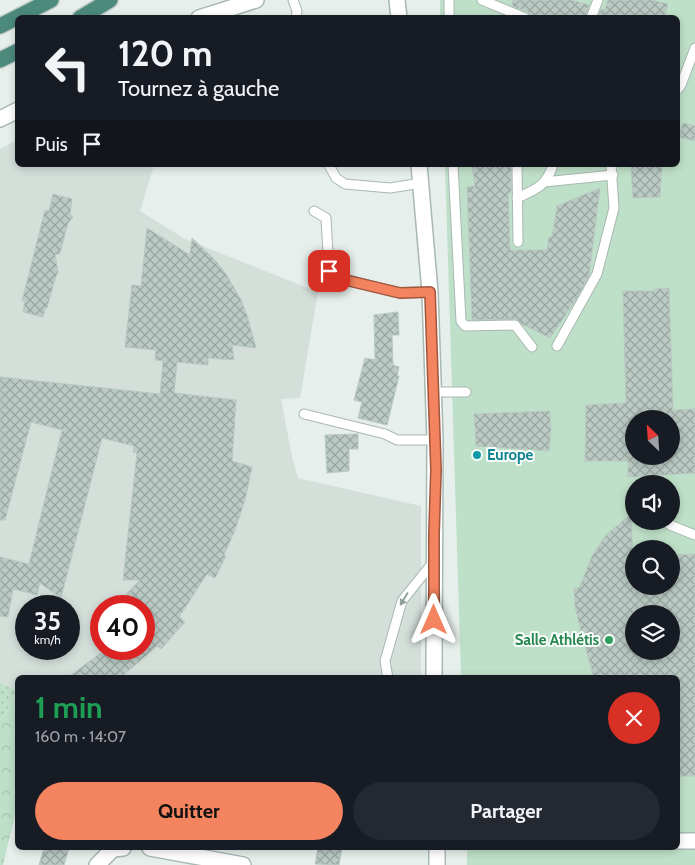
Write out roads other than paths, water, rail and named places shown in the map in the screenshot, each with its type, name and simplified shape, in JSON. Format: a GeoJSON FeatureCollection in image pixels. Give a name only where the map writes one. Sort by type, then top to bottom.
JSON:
{"type":"FeatureCollection","features":[{"type":"Feature","properties":{"kind":"highway"},"geometry":{"type":"LineString","coordinates":[[22,15],[51,0]]}},
{"type":"Feature","properties":{"kind":"highway"},"geometry":{"type":"LineString","coordinates":[[85,15],[110,0]]}},
{"type":"Feature","properties":{"kind":"highway"},"geometry":{"type":"LineString","coordinates":[[0,26],[15,18]]}},
{"type":"Feature","properties":{"kind":"highway"},"geometry":{"type":"LineString","coordinates":[[0,60],[15,52]]}},
{"type":"Feature","properties":{"kind":"street"},"geometry":{"type":"LineString","coordinates":[[209,15],[256,0]]}},
{"type":"Feature","properties":{"kind":"street"},"geometry":{"type":"LineString","coordinates":[[397,0],[399,15]]}},
{"type":"Feature","properties":{"kind":"street"},"geometry":{"type":"LineString","coordinates":[[0,119],[15,112]]}},
{"type":"Feature","properties":{"kind":"street"},"geometry":{"type":"LineString","coordinates":[[418,167],[430,292],[435,440],[434,675]]}},
{"type":"Feature","properties":{"kind":"street"},"geometry":{"type":"LineString","coordinates":[[680,841],[695,841]]}},
{"type":"Feature","properties":{"kind":"street"},"geometry":{"type":"LineString","coordinates":[[97,865],[112,850]]}},
{"type":"Feature","properties":{"kind":"street"},"geometry":{"type":"LineString","coordinates":[[161,850],[243,865]]}},
{"type":"Feature","properties":{"kind":"street"},"geometry":{"type":"LineString","coordinates":[[437,850],[437,865]]}},
{"type":"Feature","properties":{"kind":"lane"},"geometry":{"type":"LineString","coordinates":[[293,0],[296,15]]}},
{"type":"Feature","properties":{"kind":"lane"},"geometry":{"type":"LineString","coordinates":[[449,0],[449,15]]}},
{"type":"Feature","properties":{"kind":"lane"},"geometry":{"type":"LineString","coordinates":[[482,0],[518,15]]}},
{"type":"Feature","properties":{"kind":"lane"},"geometry":{"type":"LineString","coordinates":[[592,15],[598,0]]}},
{"type":"Feature","properties":{"kind":"lane"},"geometry":{"type":"LineString","coordinates":[[680,86],[695,48]]}},
{"type":"Feature","properties":{"kind":"lane"},"geometry":{"type":"LineString","coordinates":[[330,167],[336,178],[345,184],[390,188],[421,183]]}},
{"type":"Feature","properties":{"kind":"lane"},"geometry":{"type":"LineString","coordinates":[[453,167],[461,321],[465,326],[515,324],[532,347]]}},
{"type":"Feature","properties":{"kind":"lane"},"geometry":{"type":"LineString","coordinates":[[516,167],[518,242]]}},
{"type":"Feature","properties":{"kind":"lane"},"geometry":{"type":"LineString","coordinates":[[517,198],[540,188],[549,177],[552,167]]}},
{"type":"Feature","properties":{"kind":"lane"},"geometry":{"type":"LineString","coordinates":[[557,346],[597,274],[614,208],[611,167]]}},
{"type":"Feature","properties":{"kind":"lane"},"geometry":{"type":"LineString","coordinates":[[544,182],[613,175]]}},
{"type":"Feature","properties":{"kind":"lane"},"geometry":{"type":"LineString","coordinates":[[314,211],[326,218],[329,271],[337,278],[400,293],[430,292]]}},
{"type":"Feature","properties":{"kind":"lane"},"geometry":{"type":"LineString","coordinates":[[433,392],[466,392]]}},
{"type":"Feature","properties":{"kind":"lane"},"geometry":{"type":"LineString","coordinates":[[304,414],[385,434],[397,440],[435,440]]}},
{"type":"Feature","properties":{"kind":"lane"},"geometry":{"type":"LineString","coordinates":[[680,529],[695,535]]}},
{"type":"Feature","properties":{"kind":"lane"},"geometry":{"type":"LineString","coordinates":[[388,675],[385,660],[402,601],[434,561]]}},
{"type":"Feature","properties":{"kind":"place","name":"Europe"},"geometry":{"type":"Point","coordinates":[477,455]}},
{"type":"Feature","properties":{"kind":"place","name":"Salle Athlétis"},"geometry":{"type":"Point","coordinates":[609,640]}}]}
